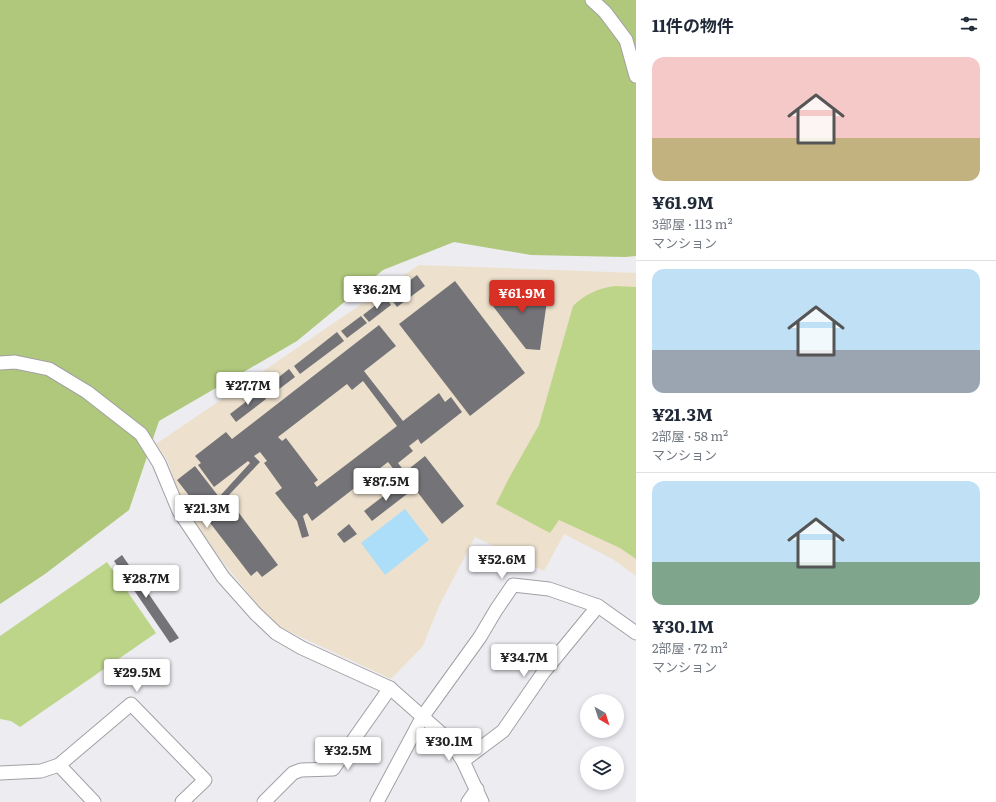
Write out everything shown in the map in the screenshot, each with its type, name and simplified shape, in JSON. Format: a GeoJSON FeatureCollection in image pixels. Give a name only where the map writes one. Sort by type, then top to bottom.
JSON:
{"type":"FeatureCollection","features":[{"type":"Feature","properties":{"kind":"street"},"geometry":{"type":"LineString","coordinates":[[592,0],[605,12],[626,40],[636,76]]}},
{"type":"Feature","properties":{"kind":"street"},"geometry":{"type":"LineString","coordinates":[[0,362],[15,362],[49,369],[87,392],[141,434],[159,463],[179,511],[223,577],[255,613],[276,633],[302,648],[390,688],[450,741],[463,761],[482,802]]}},
{"type":"Feature","properties":{"kind":"street"},"geometry":{"type":"LineString","coordinates":[[377,802],[423,716],[480,636],[513,585],[549,589],[598,606],[636,633]]}},
{"type":"Feature","properties":{"kind":"street"},"geometry":{"type":"LineString","coordinates":[[463,761],[503,731],[543,673],[598,606]]}},
{"type":"Feature","properties":{"kind":"street"},"geometry":{"type":"LineString","coordinates":[[264,802],[293,773],[301,770],[333,770],[390,688]]}},
{"type":"Feature","properties":{"kind":"street"},"geometry":{"type":"LineString","coordinates":[[0,773],[41,771],[59,765],[131,704],[205,780],[182,802]]}},
{"type":"Feature","properties":{"kind":"street"},"geometry":{"type":"LineString","coordinates":[[59,765],[94,802]]}},
{"type":"Feature","properties":{"kind":"street"},"geometry":{"type":"LineString","coordinates":[[468,802],[477,789]]}},
{"type":"Feature","properties":{"kind":"shaded area"},"geometry":{"type":"Polygon","coordinates":[[[419,265],[636,273],[636,576],[614,560],[564,534],[544,571],[475,537],[439,606],[423,646],[391,679],[273,624],[219,557],[185,509],[167,460],[156,444],[419,265]]]}},
{"type":"Feature","properties":{"kind":"green space"},"geometry":{"type":"Polygon","coordinates":[[[0,0],[636,0],[636,256],[531,255],[454,242],[383,270],[297,341],[159,421],[129,510],[45,574],[0,604],[0,0]]]}},
{"type":"Feature","properties":{"kind":"green space"},"geometry":{"type":"Polygon","coordinates":[[[615,286],[636,287],[636,559],[620,548],[559,520],[550,533],[496,504],[539,425],[573,306],[592,293],[603,288],[615,286]]]}},
{"type":"Feature","properties":{"kind":"green space"},"geometry":{"type":"Polygon","coordinates":[[[107,562],[156,633],[20,727],[11,721],[0,719],[0,636],[107,562]]]}},
{"type":"Feature","properties":{"kind":"water"},"geometry":{"type":"Polygon","coordinates":[[[405,509],[429,540],[385,575],[361,543],[405,509]]]}},
{"type":"Feature","properties":{"kind":"building"},"geometry":{"type":"Polygon","coordinates":[[[417,275],[425,286],[397,307],[389,296],[417,275]]]}},
{"type":"Feature","properties":{"kind":"building"},"geometry":{"type":"Polygon","coordinates":[[[455,281],[525,373],[470,416],[399,324],[455,281]]]}},
{"type":"Feature","properties":{"kind":"building"},"geometry":{"type":"Polygon","coordinates":[[[491,286],[548,294],[540,350],[526,349],[489,301],[491,286]]]}},
{"type":"Feature","properties":{"kind":"building"},"geometry":{"type":"Polygon","coordinates":[[[386,297],[391,305],[369,322],[363,315],[386,297]]]}},
{"type":"Feature","properties":{"kind":"building"},"geometry":{"type":"Polygon","coordinates":[[[361,316],[367,323],[347,338],[341,331],[361,316]]]}},
{"type":"Feature","properties":{"kind":"building"},"geometry":{"type":"Polygon","coordinates":[[[379,325],[396,346],[364,371],[403,421],[439,393],[445,402],[451,397],[462,412],[421,444],[418,439],[409,446],[413,451],[398,463],[405,472],[425,456],[464,506],[442,524],[409,481],[405,484],[388,462],[312,521],[307,513],[303,516],[309,536],[302,538],[297,521],[275,493],[282,488],[264,463],[267,461],[260,452],[254,456],[260,462],[227,497],[278,565],[262,577],[257,571],[251,576],[177,480],[195,466],[219,497],[250,463],[248,461],[214,487],[198,465],[201,463],[195,456],[226,432],[232,439],[379,325]],[[363,381],[352,390],[347,384],[278,437],[282,441],[286,438],[318,480],[314,483],[317,487],[397,426],[363,381]]]}},
{"type":"Feature","properties":{"kind":"building"},"geometry":{"type":"Polygon","coordinates":[[[337,332],[344,341],[300,374],[294,366],[337,332]]]}},
{"type":"Feature","properties":{"kind":"building"},"geometry":{"type":"Polygon","coordinates":[[[289,369],[295,377],[270,396],[264,389],[289,369]]]}},
{"type":"Feature","properties":{"kind":"building"},"geometry":{"type":"Polygon","coordinates":[[[260,391],[266,399],[236,422],[230,414],[260,391]]]}},
{"type":"Feature","properties":{"kind":"building"},"geometry":{"type":"Polygon","coordinates":[[[399,484],[407,494],[372,521],[364,511],[399,484]]]}},
{"type":"Feature","properties":{"kind":"building"},"geometry":{"type":"Polygon","coordinates":[[[349,524],[357,534],[344,543],[337,534],[349,524]]]}},
{"type":"Feature","properties":{"kind":"building"},"geometry":{"type":"Polygon","coordinates":[[[122,555],[179,638],[170,643],[114,561],[122,555]]]}}]}
